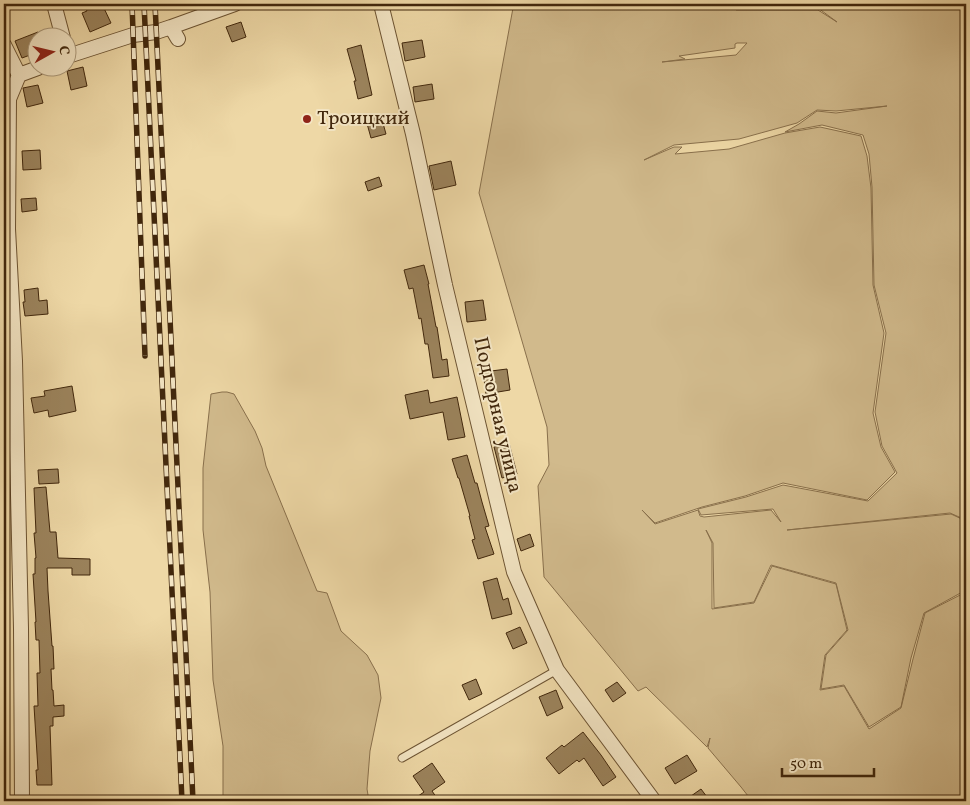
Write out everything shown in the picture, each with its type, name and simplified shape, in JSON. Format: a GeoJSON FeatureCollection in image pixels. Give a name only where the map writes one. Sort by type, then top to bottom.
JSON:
{"type":"FeatureCollection","features":[{"type":"Feature","properties":{"kind":"street"},"geometry":{"type":"LineString","coordinates":[[54,4],[60,28]]}},
{"type":"Feature","properties":{"kind":"street"},"geometry":{"type":"LineString","coordinates":[[78,52],[133,35],[156,32],[175,33],[235,4]]}},
{"type":"Feature","properties":{"kind":"street","name":"Подгорная улица"},"geometry":{"type":"LineString","coordinates":[[381,4],[413,134],[445,285],[514,572],[558,670],[654,801]]}},
{"type":"Feature","properties":{"kind":"street"},"geometry":{"type":"LineString","coordinates":[[4,44],[20,75]]}},
{"type":"Feature","properties":{"kind":"street"},"geometry":{"type":"LineString","coordinates":[[22,801],[21,628],[15,361],[8,229],[9,99],[20,75],[28,72]]}},
{"type":"Feature","properties":{"kind":"lane"},"geometry":{"type":"LineString","coordinates":[[402,758],[558,670]]}},
{"type":"Feature","properties":{"kind":"shaded area"},"geometry":{"type":"Polygon","coordinates":[[[513,4],[735,4],[736,10],[818,10],[837,22],[818,8],[737,8],[736,4],[966,4],[966,520],[950,513],[787,530],[951,514],[966,521],[966,590],[924,613],[911,658],[901,707],[869,727],[844,685],[821,689],[826,655],[848,630],[836,583],[771,565],[754,602],[714,608],[713,543],[706,530],[712,543],[712,609],[754,603],[772,566],[836,584],[847,630],[825,655],[820,690],[844,686],[869,729],[901,708],[925,613],[966,592],[966,801],[752,801],[708,748],[710,738],[707,747],[646,687],[638,691],[544,577],[538,486],[549,465],[547,427],[479,193],[513,4]],[[737,43],[735,48],[679,56],[685,59],[662,62],[736,55],[747,43],[737,43]],[[887,106],[836,111],[817,110],[797,123],[739,139],[674,145],[644,160],[674,147],[682,147],[675,154],[729,149],[785,133],[820,127],[861,136],[867,156],[871,188],[873,285],[884,333],[873,413],[881,447],[895,472],[867,500],[783,483],[745,496],[702,507],[655,523],[642,510],[655,524],[698,510],[700,516],[704,517],[771,510],[781,522],[773,509],[701,515],[698,509],[746,497],[783,485],[868,501],[897,473],[882,446],[875,412],[886,333],[874,285],[872,187],[869,154],[863,135],[822,125],[785,132],[817,111],[836,113],[887,106]]]}},
{"type":"Feature","properties":{"kind":"shaded area"},"geometry":{"type":"Polygon","coordinates":[[[222,392],[234,394],[255,431],[262,448],[266,466],[317,591],[327,593],[341,631],[367,655],[378,675],[381,698],[370,751],[367,789],[369,801],[223,801],[223,746],[213,680],[210,592],[203,530],[203,468],[211,394],[222,392]]]}},
{"type":"Feature","properties":{"kind":"building"},"geometry":{"type":"Polygon","coordinates":[[[84,4],[102,4],[111,23],[90,32],[82,13],[87,11],[84,4]]]}},
{"type":"Feature","properties":{"kind":"building"},"geometry":{"type":"Polygon","coordinates":[[[241,22],[246,37],[232,42],[226,27],[241,22]]]}},
{"type":"Feature","properties":{"kind":"building"},"geometry":{"type":"Polygon","coordinates":[[[28,36],[28,56],[22,58],[15,41],[28,36]]]}},
{"type":"Feature","properties":{"kind":"building"},"geometry":{"type":"Polygon","coordinates":[[[422,40],[425,57],[405,61],[402,43],[422,40]]]}},
{"type":"Feature","properties":{"kind":"building"},"geometry":{"type":"Polygon","coordinates":[[[361,45],[372,95],[358,99],[354,81],[356,81],[347,49],[361,45]]]}},
{"type":"Feature","properties":{"kind":"building"},"geometry":{"type":"Polygon","coordinates":[[[83,67],[87,86],[71,90],[68,78],[78,78],[78,68],[83,67]]]}},
{"type":"Feature","properties":{"kind":"building"},"geometry":{"type":"Polygon","coordinates":[[[432,84],[434,99],[415,102],[413,87],[432,84]]]}},
{"type":"Feature","properties":{"kind":"building"},"geometry":{"type":"Polygon","coordinates":[[[38,85],[43,103],[27,107],[23,88],[38,85]]]}},
{"type":"Feature","properties":{"kind":"building"},"geometry":{"type":"Polygon","coordinates":[[[381,116],[386,134],[371,138],[366,120],[381,116]]]}},
{"type":"Feature","properties":{"kind":"building"},"geometry":{"type":"Polygon","coordinates":[[[40,150],[41,169],[23,170],[22,151],[40,150]]]}},
{"type":"Feature","properties":{"kind":"building"},"geometry":{"type":"Polygon","coordinates":[[[451,161],[456,185],[434,190],[429,166],[451,161]]]}},
{"type":"Feature","properties":{"kind":"building"},"geometry":{"type":"Polygon","coordinates":[[[379,177],[382,186],[368,191],[365,182],[379,177]]]}},
{"type":"Feature","properties":{"kind":"building"},"geometry":{"type":"Polygon","coordinates":[[[36,198],[37,210],[22,212],[21,199],[36,198]]]}},
{"type":"Feature","properties":{"kind":"building"},"geometry":{"type":"Polygon","coordinates":[[[424,265],[442,360],[447,359],[449,376],[433,378],[428,344],[425,344],[421,318],[419,319],[413,288],[409,289],[404,270],[424,265]]]}},
{"type":"Feature","properties":{"kind":"building"},"geometry":{"type":"Polygon","coordinates":[[[38,288],[39,301],[47,300],[48,314],[25,316],[24,290],[38,288]]]}},
{"type":"Feature","properties":{"kind":"building"},"geometry":{"type":"Polygon","coordinates":[[[483,300],[486,320],[467,322],[465,302],[483,300]]]}},
{"type":"Feature","properties":{"kind":"building"},"geometry":{"type":"Polygon","coordinates":[[[507,369],[510,390],[486,394],[483,372],[507,369]]]}},
{"type":"Feature","properties":{"kind":"building"},"geometry":{"type":"Polygon","coordinates":[[[72,386],[76,411],[49,417],[48,410],[34,413],[31,398],[45,396],[44,391],[72,386]]]}},
{"type":"Feature","properties":{"kind":"building"},"geometry":{"type":"Polygon","coordinates":[[[428,390],[430,403],[457,397],[465,437],[448,440],[443,412],[410,419],[405,395],[428,390]]]}},
{"type":"Feature","properties":{"kind":"building"},"geometry":{"type":"Polygon","coordinates":[[[509,443],[517,474],[502,478],[494,447],[509,443]]]}},
{"type":"Feature","properties":{"kind":"building"},"geometry":{"type":"Polygon","coordinates":[[[467,455],[489,526],[485,527],[494,554],[478,559],[472,540],[475,539],[470,516],[452,459],[467,455]]]}},
{"type":"Feature","properties":{"kind":"building"},"geometry":{"type":"Polygon","coordinates":[[[58,469],[59,483],[39,484],[38,470],[58,469]]]}},
{"type":"Feature","properties":{"kind":"building"},"geometry":{"type":"Polygon","coordinates":[[[46,487],[50,532],[56,532],[58,558],[90,559],[90,575],[72,575],[72,568],[47,568],[54,669],[51,669],[52,690],[54,706],[64,705],[64,716],[53,717],[53,726],[50,726],[52,785],[37,785],[36,770],[38,770],[34,706],[38,706],[37,673],[40,673],[39,640],[36,640],[33,574],[35,574],[36,558],[34,488],[46,487]]]}},
{"type":"Feature","properties":{"kind":"building"},"geometry":{"type":"Polygon","coordinates":[[[530,534],[534,546],[521,551],[517,539],[530,534]]]}},
{"type":"Feature","properties":{"kind":"building"},"geometry":{"type":"Polygon","coordinates":[[[497,578],[503,600],[508,598],[512,614],[492,619],[483,582],[497,578]]]}},
{"type":"Feature","properties":{"kind":"building"},"geometry":{"type":"Polygon","coordinates":[[[520,627],[527,643],[513,649],[506,633],[520,627]]]}},
{"type":"Feature","properties":{"kind":"building"},"geometry":{"type":"Polygon","coordinates":[[[476,679],[482,694],[469,700],[462,685],[476,679]]]}},
{"type":"Feature","properties":{"kind":"building"},"geometry":{"type":"Polygon","coordinates":[[[617,682],[626,693],[613,702],[605,690],[617,682]]]}},
{"type":"Feature","properties":{"kind":"building"},"geometry":{"type":"Polygon","coordinates":[[[556,690],[563,708],[547,716],[539,697],[556,690]]]}},
{"type":"Feature","properties":{"kind":"building"},"geometry":{"type":"Polygon","coordinates":[[[583,732],[616,777],[603,786],[584,758],[579,762],[577,760],[559,774],[546,758],[583,732]]]}},
{"type":"Feature","properties":{"kind":"building"},"geometry":{"type":"Polygon","coordinates":[[[687,755],[697,771],[675,784],[665,768],[687,755]]]}},
{"type":"Feature","properties":{"kind":"building"},"geometry":{"type":"Polygon","coordinates":[[[432,763],[445,782],[432,791],[439,801],[411,801],[424,792],[413,776],[432,763]]]}},
{"type":"Feature","properties":{"kind":"building"},"geometry":{"type":"Polygon","coordinates":[[[701,789],[710,801],[684,801],[701,789]]]}},
{"type":"Feature","properties":{"kind":"railway"},"geometry":{"type":"LineString","coordinates":[[132,4],[145,356]]}},
{"type":"Feature","properties":{"kind":"railway"},"geometry":{"type":"LineString","coordinates":[[144,4],[182,801]]}},
{"type":"Feature","properties":{"kind":"railway"},"geometry":{"type":"LineString","coordinates":[[155,4],[193,801]]}},
{"type":"Feature","properties":{"kind":"place","name":"Троицкий"},"geometry":{"type":"Point","coordinates":[307,119]}}]}
